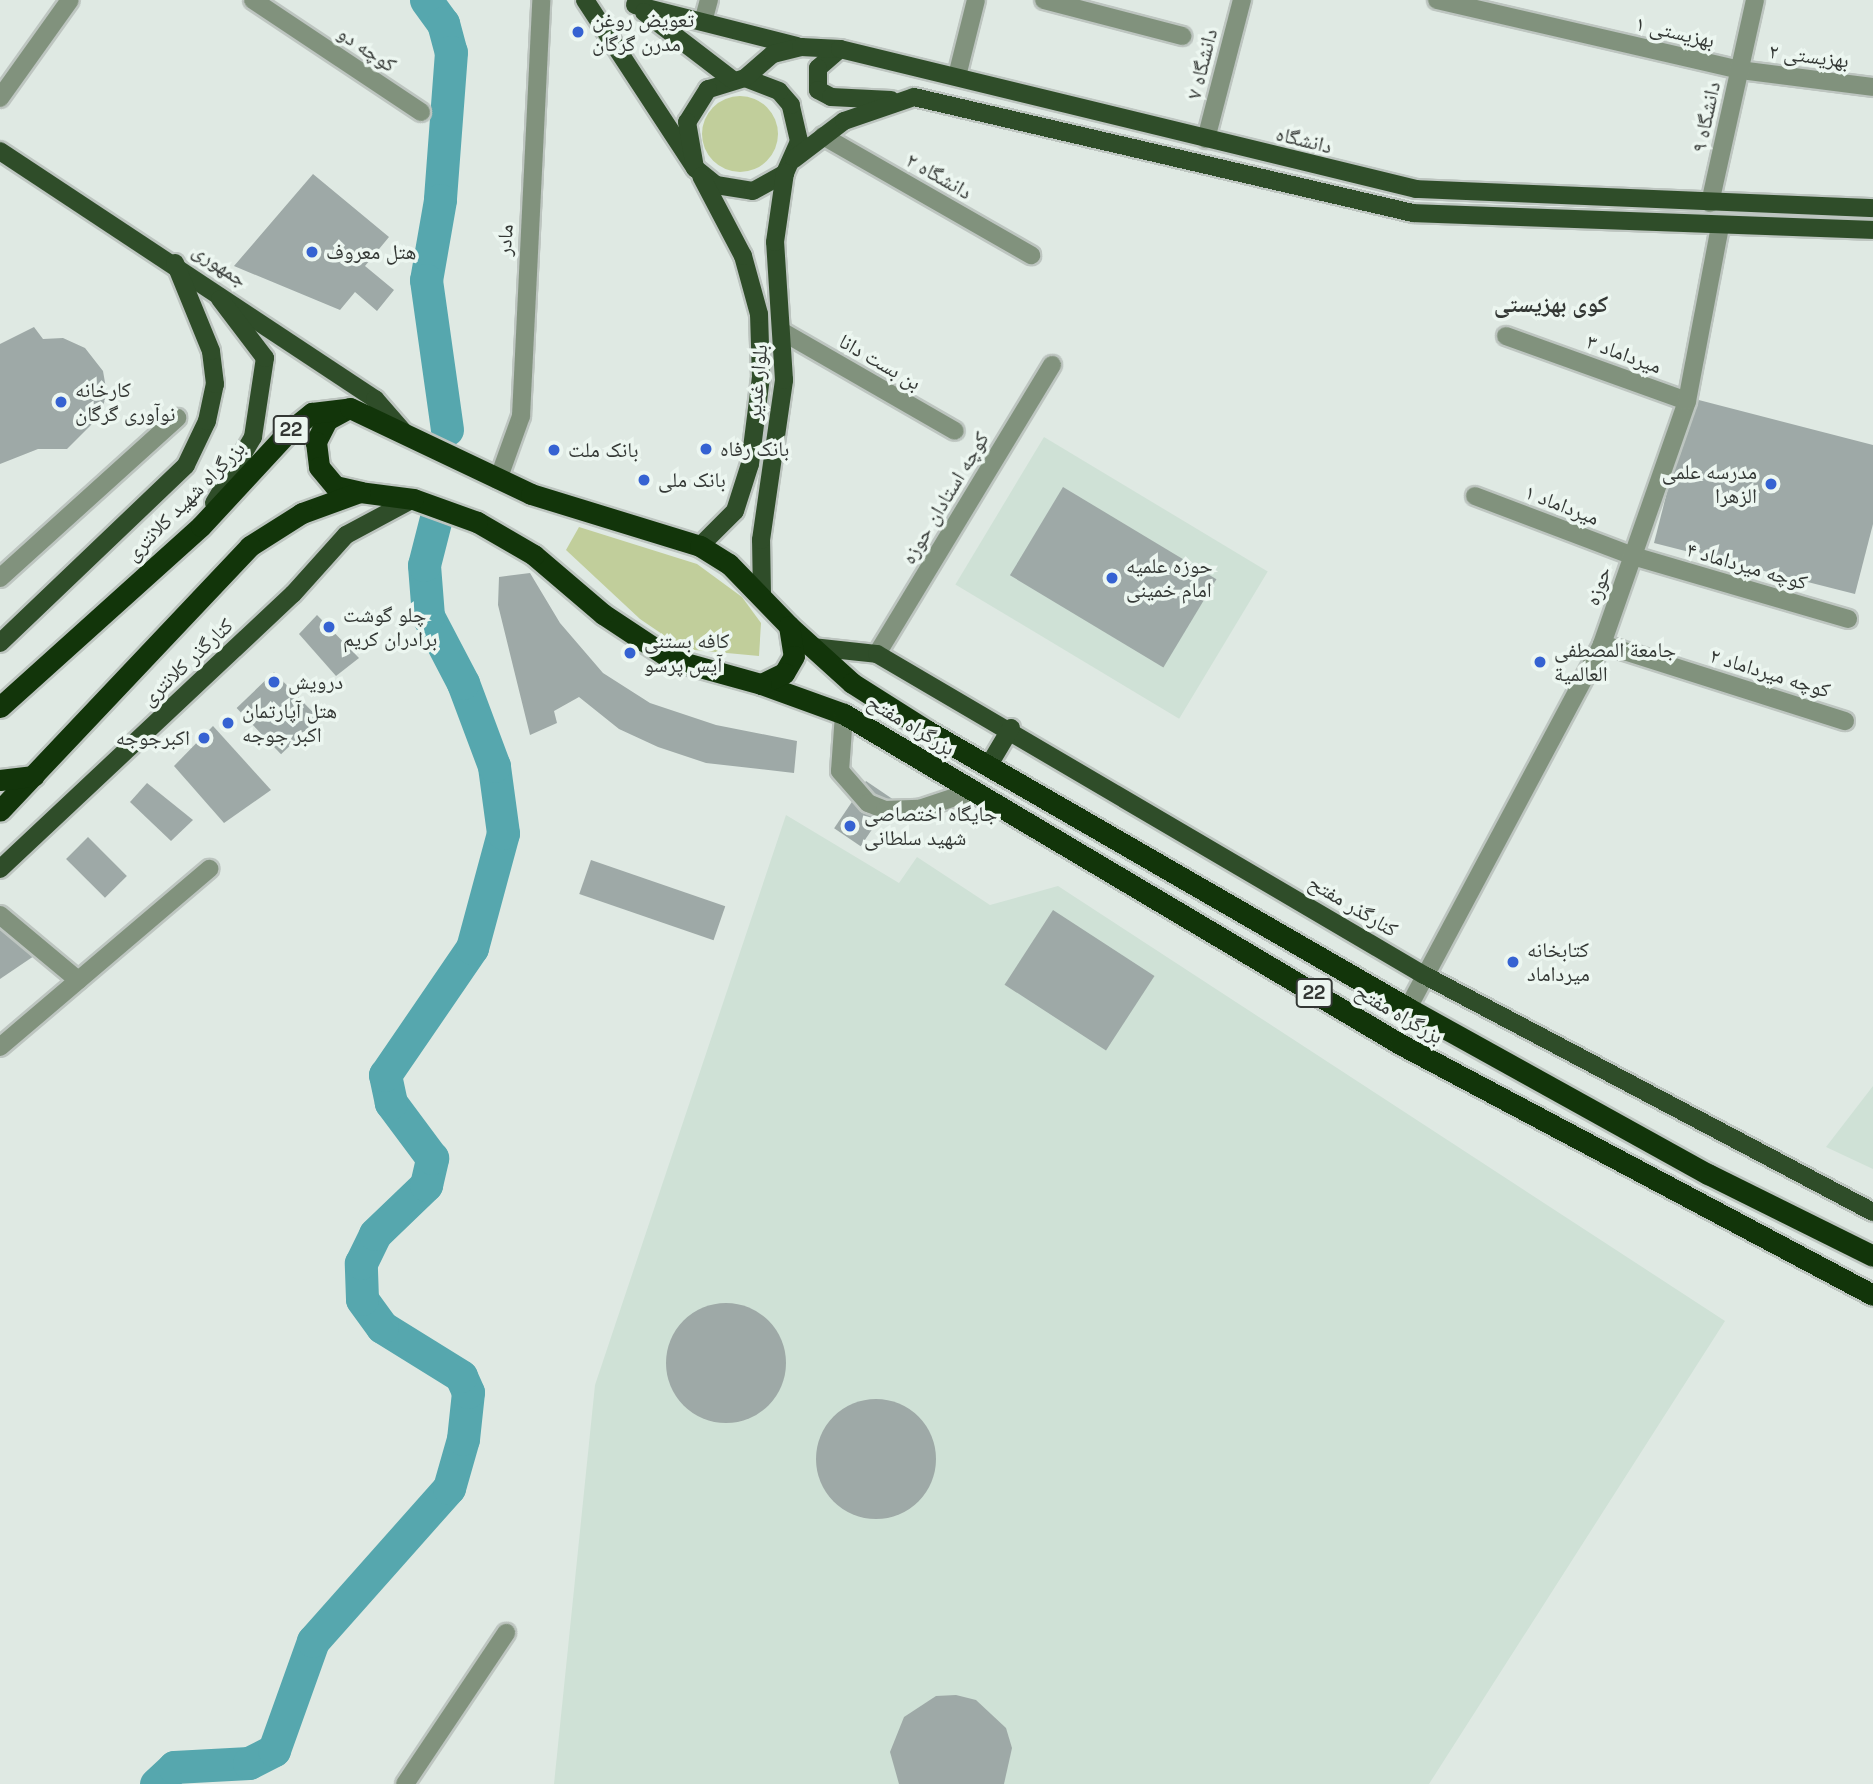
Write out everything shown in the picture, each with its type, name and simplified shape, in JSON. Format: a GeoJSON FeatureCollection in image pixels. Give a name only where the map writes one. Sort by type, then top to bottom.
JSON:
{"type":"FeatureCollection","features":[{"type":"Feature","properties":{"kind":"highway","name":"22"},"geometry":{"type":"LineString","coordinates":[[350,408],[403,431],[498,480],[700,546],[762,594],[789,626]]}},
{"type":"Feature","properties":{"kind":"highway","name":"بزرگراه شهید کلانتری"},"geometry":{"type":"LineString","coordinates":[[0,707],[201,526],[312,413],[350,408]]}},
{"type":"Feature","properties":{"kind":"highway"},"geometry":{"type":"LineString","coordinates":[[350,408],[327,419],[316,442],[319,467],[335,486],[360,492]]}},
{"type":"Feature","properties":{"kind":"highway","name":"22"},"geometry":{"type":"LineString","coordinates":[[0,810],[40,773],[250,546],[302,513],[360,492],[413,499],[477,522],[534,555],[603,614],[671,659],[761,684]]}},
{"type":"Feature","properties":{"kind":"highway"},"geometry":{"type":"LineString","coordinates":[[761,684],[784,673],[794,656],[789,626]]}},
{"type":"Feature","properties":{"kind":"highway","name":"بزرگراه مفتح"},"geometry":{"type":"LineString","coordinates":[[789,626],[852,683],[989,765],[1408,1007],[1708,1174],[1873,1256]]}},
{"type":"Feature","properties":{"kind":"highway","name":"بزرگراه مفتح"},"geometry":{"type":"LineString","coordinates":[[761,684],[844,714],[1400,1044],[1873,1295]]}},
{"type":"Feature","properties":{"kind":"highway"},"geometry":{"type":"LineString","coordinates":[[0,780],[23,782],[40,773]]}},
{"type":"Feature","properties":{"kind":"main road","name":"بلوار غدیر"},"geometry":{"type":"LineString","coordinates":[[586,0],[698,172],[743,256],[758,314],[761,377],[750,464],[735,511],[700,546]]}},
{"type":"Feature","properties":{"kind":"main road"},"geometry":{"type":"LineString","coordinates":[[632,3],[739,79],[771,87],[791,105],[799,141],[790,166]]}},
{"type":"Feature","properties":{"kind":"main road"},"geometry":{"type":"LineString","coordinates":[[632,3],[801,47]]}},
{"type":"Feature","properties":{"kind":"main road","name":"دانشگاه"},"geometry":{"type":"LineString","coordinates":[[739,79],[773,54],[801,47],[841,49],[1416,189],[1873,208]]}},
{"type":"Feature","properties":{"kind":"main road"},"geometry":{"type":"LineString","coordinates":[[841,49],[818,68],[818,90],[831,97],[952,103],[1413,213],[1720,227],[1873,230]]}},
{"type":"Feature","properties":{"kind":"main road"},"geometry":{"type":"LineString","coordinates":[[739,79],[708,89],[687,122],[698,172],[734,191],[753,191],[790,166],[823,136],[891,100]]}},
{"type":"Feature","properties":{"kind":"main road","name":"جمهوری"},"geometry":{"type":"LineString","coordinates":[[0,151],[209,285],[375,399],[403,431]]}},
{"type":"Feature","properties":{"kind":"main road","name":"بلوار غدیر"},"geometry":{"type":"LineString","coordinates":[[762,594],[761,540],[784,380],[783,332],[775,242],[790,166]]}},
{"type":"Feature","properties":{"kind":"main road"},"geometry":{"type":"LineString","coordinates":[[0,643],[186,465],[207,421],[215,384],[211,351],[175,263]]}},
{"type":"Feature","properties":{"kind":"main road"},"geometry":{"type":"LineString","coordinates":[[201,526],[253,437],[264,397],[265,358],[209,285]]}},
{"type":"Feature","properties":{"kind":"main road","name":"کنارگذر کلانتری"},"geometry":{"type":"LineString","coordinates":[[0,869],[293,594],[346,535],[413,499]]}},
{"type":"Feature","properties":{"kind":"main road","name":"کنارگذر مفتح"},"geometry":{"type":"LineString","coordinates":[[812,647],[877,654],[1011,728],[1424,975],[1873,1212]]}},
{"type":"Feature","properties":{"kind":"main road"},"geometry":{"type":"LineString","coordinates":[[989,765],[1011,728]]}},
{"type":"Feature","properties":{"kind":"street"},"geometry":{"type":"LineString","coordinates":[[0,98],[70,0]]}},
{"type":"Feature","properties":{"kind":"street","name":"کوچه دو"},"geometry":{"type":"LineString","coordinates":[[253,0],[421,112]]}},
{"type":"Feature","properties":{"kind":"street","name":"مادر"},"geometry":{"type":"LineString","coordinates":[[498,480],[521,416],[541,0]]}},
{"type":"Feature","properties":{"kind":"street"},"geometry":{"type":"LineString","coordinates":[[703,23],[709,0]]}},
{"type":"Feature","properties":{"kind":"street"},"geometry":{"type":"LineString","coordinates":[[957,76],[976,0]]}},
{"type":"Feature","properties":{"kind":"street"},"geometry":{"type":"LineString","coordinates":[[1044,0],[1182,36]]}},
{"type":"Feature","properties":{"kind":"street","name":"۷ دانشگاه"},"geometry":{"type":"LineString","coordinates":[[1206,139],[1242,0]]}},
{"type":"Feature","properties":{"kind":"street","name":"۱ بهزیستی"},"geometry":{"type":"LineString","coordinates":[[1437,0],[1740,70]]}},
{"type":"Feature","properties":{"kind":"street","name":"۹ دانشگاه"},"geometry":{"type":"LineString","coordinates":[[1710,203],[1755,0]]}},
{"type":"Feature","properties":{"kind":"street","name":"۲ بهزیستی"},"geometry":{"type":"LineString","coordinates":[[1740,70],[1873,87]]}},
{"type":"Feature","properties":{"kind":"street","name":"دانشگاه ۲"},"geometry":{"type":"LineString","coordinates":[[823,136],[1031,255]]}},
{"type":"Feature","properties":{"kind":"street","name":"حوزه"},"geometry":{"type":"LineString","coordinates":[[1408,1007],[1602,644],[1687,401],[1720,227]]}},
{"type":"Feature","properties":{"kind":"street","name":"بن بست دانا"},"geometry":{"type":"LineString","coordinates":[[783,332],[955,430]]}},
{"type":"Feature","properties":{"kind":"street","name":"۳ میرداماد"},"geometry":{"type":"LineString","coordinates":[[1506,336],[1687,401]]}},
{"type":"Feature","properties":{"kind":"street","name":"کوچه استادان حوزه"},"geometry":{"type":"LineString","coordinates":[[877,654],[1052,365]]}},
{"type":"Feature","properties":{"kind":"street"},"geometry":{"type":"LineString","coordinates":[[0,578],[177,418]]}},
{"type":"Feature","properties":{"kind":"street","name":"۱ میرداماد"},"geometry":{"type":"LineString","coordinates":[[1475,496],[1633,556]]}},
{"type":"Feature","properties":{"kind":"street","name":"کوچه میرداماد ۴"},"geometry":{"type":"LineString","coordinates":[[1633,556],[1848,619]]}},
{"type":"Feature","properties":{"kind":"street","name":"کوچه میرداماد ۲"},"geometry":{"type":"LineString","coordinates":[[1602,644],[1845,720]]}},
{"type":"Feature","properties":{"kind":"street"},"geometry":{"type":"LineString","coordinates":[[844,714],[840,771],[868,803],[885,810],[919,809],[973,790]]}},
{"type":"Feature","properties":{"kind":"street"},"geometry":{"type":"LineString","coordinates":[[0,1047],[209,869]]}},
{"type":"Feature","properties":{"kind":"street"},"geometry":{"type":"LineString","coordinates":[[0,915],[78,980]]}},
{"type":"Feature","properties":{"kind":"street"},"geometry":{"type":"LineString","coordinates":[[405,1784],[506,1633]]}},
{"type":"Feature","properties":{"kind":"shaded area","name":"حوزه علمیه امام خمینی"},"geometry":{"type":"Polygon","coordinates":[[[1044,437],[1268,571],[1179,719],[955,584],[1044,437]]]}},
{"type":"Feature","properties":{"kind":"shaded area"},"geometry":{"type":"Polygon","coordinates":[[[786,815],[899,883],[917,857],[990,905],[1058,886],[1725,1321],[1429,1784],[554,1784],[595,1385],[786,815]]]}},
{"type":"Feature","properties":{"kind":"shaded area"},"geometry":{"type":"Polygon","coordinates":[[[1873,1086],[1873,1169],[1826,1147],[1873,1086]]]}},
{"type":"Feature","properties":{"kind":"green space"},"geometry":{"type":"Polygon","coordinates":[[[740,96],[755,99],[767,107],[775,119],[778,134],[775,149],[767,161],[755,169],[740,172],[725,169],[713,161],[705,149],[702,134],[705,119],[713,107],[725,99],[740,96]]]}},
{"type":"Feature","properties":{"kind":"green space"},"geometry":{"type":"Polygon","coordinates":[[[579,527],[697,564],[742,597],[761,623],[759,656],[684,649],[640,619],[566,550],[579,527]]]}},
{"type":"Feature","properties":{"kind":"building","name":"هتل معروف"},"geometry":{"type":"Polygon","coordinates":[[[313,174],[389,237],[365,266],[394,290],[377,311],[355,292],[340,310],[234,266],[313,174]]]}},
{"type":"Feature","properties":{"kind":"building"},"geometry":{"type":"Polygon","coordinates":[[[34,327],[43,339],[63,338],[85,348],[103,371],[107,394],[99,417],[67,449],[38,449],[0,464],[0,344],[34,327]]]}},
{"type":"Feature","properties":{"kind":"building","name":"مدرسه علمی الزهرا"},"geometry":{"type":"Polygon","coordinates":[[[1691,398],[1873,445],[1873,524],[1855,594],[1654,543],[1691,398]]]}},
{"type":"Feature","properties":{"kind":"building"},"geometry":{"type":"Polygon","coordinates":[[[1063,487],[1216,579],[1163,667],[1010,575],[1063,487]]]}},
{"type":"Feature","properties":{"kind":"building"},"geometry":{"type":"Polygon","coordinates":[[[530,573],[560,623],[603,673],[650,703],[716,725],[797,741],[794,773],[706,763],[658,747],[619,729],[579,697],[554,711],[557,723],[530,735],[498,605],[499,577],[530,573]]]}},
{"type":"Feature","properties":{"kind":"building"},"geometry":{"type":"Polygon","coordinates":[[[317,615],[359,658],[336,676],[299,634],[317,615]]]}},
{"type":"Feature","properties":{"kind":"building"},"geometry":{"type":"Polygon","coordinates":[[[274,672],[318,718],[281,754],[237,708],[274,672]]]}},
{"type":"Feature","properties":{"kind":"building"},"geometry":{"type":"Polygon","coordinates":[[[213,726],[271,790],[224,823],[174,766],[213,726]]]}},
{"type":"Feature","properties":{"kind":"building"},"geometry":{"type":"Polygon","coordinates":[[[866,781],[893,799],[861,846],[834,828],[866,781]]]}},
{"type":"Feature","properties":{"kind":"building"},"geometry":{"type":"Polygon","coordinates":[[[147,783],[193,820],[171,841],[130,802],[147,783]]]}},
{"type":"Feature","properties":{"kind":"building"},"geometry":{"type":"Polygon","coordinates":[[[88,837],[127,876],[105,898],[66,859],[88,837]]]}},
{"type":"Feature","properties":{"kind":"building"},"geometry":{"type":"Polygon","coordinates":[[[591,860],[725,906],[714,940],[579,894],[591,860]]]}},
{"type":"Feature","properties":{"kind":"building"},"geometry":{"type":"Polygon","coordinates":[[[1053,910],[1154,976],[1106,1051],[1005,985],[1053,910]]]}},
{"type":"Feature","properties":{"kind":"building"},"geometry":{"type":"Polygon","coordinates":[[[0,923],[34,956],[0,979],[0,923]]]}},
{"type":"Feature","properties":{"kind":"building"},"geometry":{"type":"Polygon","coordinates":[[[726,1303],[749,1307],[769,1320],[782,1340],[786,1363],[782,1386],[769,1406],[749,1419],[726,1423],[703,1419],[683,1406],[670,1386],[666,1363],[670,1340],[683,1320],[703,1307],[726,1303]]]}},
{"type":"Feature","properties":{"kind":"building"},"geometry":{"type":"Polygon","coordinates":[[[876,1399],[899,1404],[918,1417],[931,1436],[936,1459],[931,1482],[918,1501],[899,1514],[876,1519],[853,1514],[834,1501],[821,1482],[816,1459],[821,1436],[834,1417],[853,1404],[876,1399]]]}},
{"type":"Feature","properties":{"kind":"building"},"geometry":{"type":"Polygon","coordinates":[[[956,1695],[976,1700],[1006,1728],[1012,1748],[1004,1784],[899,1784],[890,1752],[904,1717],[936,1696],[956,1695]]]}},
{"type":"Feature","properties":{"kind":"waterway"},"geometry":{"type":"LineString","coordinates":[[426,0],[443,23],[451,52],[440,200],[426,280],[447,430]]}},
{"type":"Feature","properties":{"kind":"waterway"},"geometry":{"type":"LineString","coordinates":[[156,1784],[174,1767],[249,1763],[274,1750],[313,1641],[449,1488],[463,1439],[468,1392],[461,1376],[382,1327],[362,1299],[361,1263],[375,1234],[426,1185],[432,1158],[391,1103],[385,1075],[472,948],[503,833],[494,766],[463,683],[428,616],[424,565],[436,518]]}},
{"type":"Feature","properties":{"kind":"place","name":"تعویض روغن مدرن گرگان"},"geometry":{"type":"Point","coordinates":[578,32]}},
{"type":"Feature","properties":{"kind":"place","name":"هتل معروف"},"geometry":{"type":"Point","coordinates":[312,252]}},
{"type":"Feature","properties":{"kind":"place","name":"کارخانه نوآوری گرگان"},"geometry":{"type":"Point","coordinates":[61,402]}},
{"type":"Feature","properties":{"kind":"place","name":"بانک رفاه"},"geometry":{"type":"Point","coordinates":[706,449]}},
{"type":"Feature","properties":{"kind":"place","name":"بانک ملت"},"geometry":{"type":"Point","coordinates":[554,450]}},
{"type":"Feature","properties":{"kind":"place","name":"بانک ملی"},"geometry":{"type":"Point","coordinates":[644,480]}},
{"type":"Feature","properties":{"kind":"place","name":"مدرسه علمی الزهرا"},"geometry":{"type":"Point","coordinates":[1771,484]}},
{"type":"Feature","properties":{"kind":"place","name":"حوزه علمیه امام خمینی"},"geometry":{"type":"Point","coordinates":[1112,578]}},
{"type":"Feature","properties":{"kind":"place","name":"چلو گوشت برادران کریم"},"geometry":{"type":"Point","coordinates":[329,627]}},
{"type":"Feature","properties":{"kind":"place","name":"کافه بستنی آیس پرسو"},"geometry":{"type":"Point","coordinates":[630,653]}},
{"type":"Feature","properties":{"kind":"place","name":"جامعة المصطفی العالمیة"},"geometry":{"type":"Point","coordinates":[1540,662]}},
{"type":"Feature","properties":{"kind":"place","name":"درویش"},"geometry":{"type":"Point","coordinates":[274,682]}},
{"type":"Feature","properties":{"kind":"place","name":"هتل آپارتمان اکبر جوجه"},"geometry":{"type":"Point","coordinates":[228,723]}},
{"type":"Feature","properties":{"kind":"place","name":"اکبرجوجه"},"geometry":{"type":"Point","coordinates":[204,738]}},
{"type":"Feature","properties":{"kind":"place","name":"جایگاه اختصاصی شهید سلطانی"},"geometry":{"type":"Point","coordinates":[850,826]}},
{"type":"Feature","properties":{"kind":"place","name":"کتابخانه میرداماد"},"geometry":{"type":"Point","coordinates":[1513,962]}},
{"type":"Feature","properties":{"kind":"district","name":"کوی بهزیستی"},"geometry":{"type":"Point","coordinates":[1551,304]}}]}
